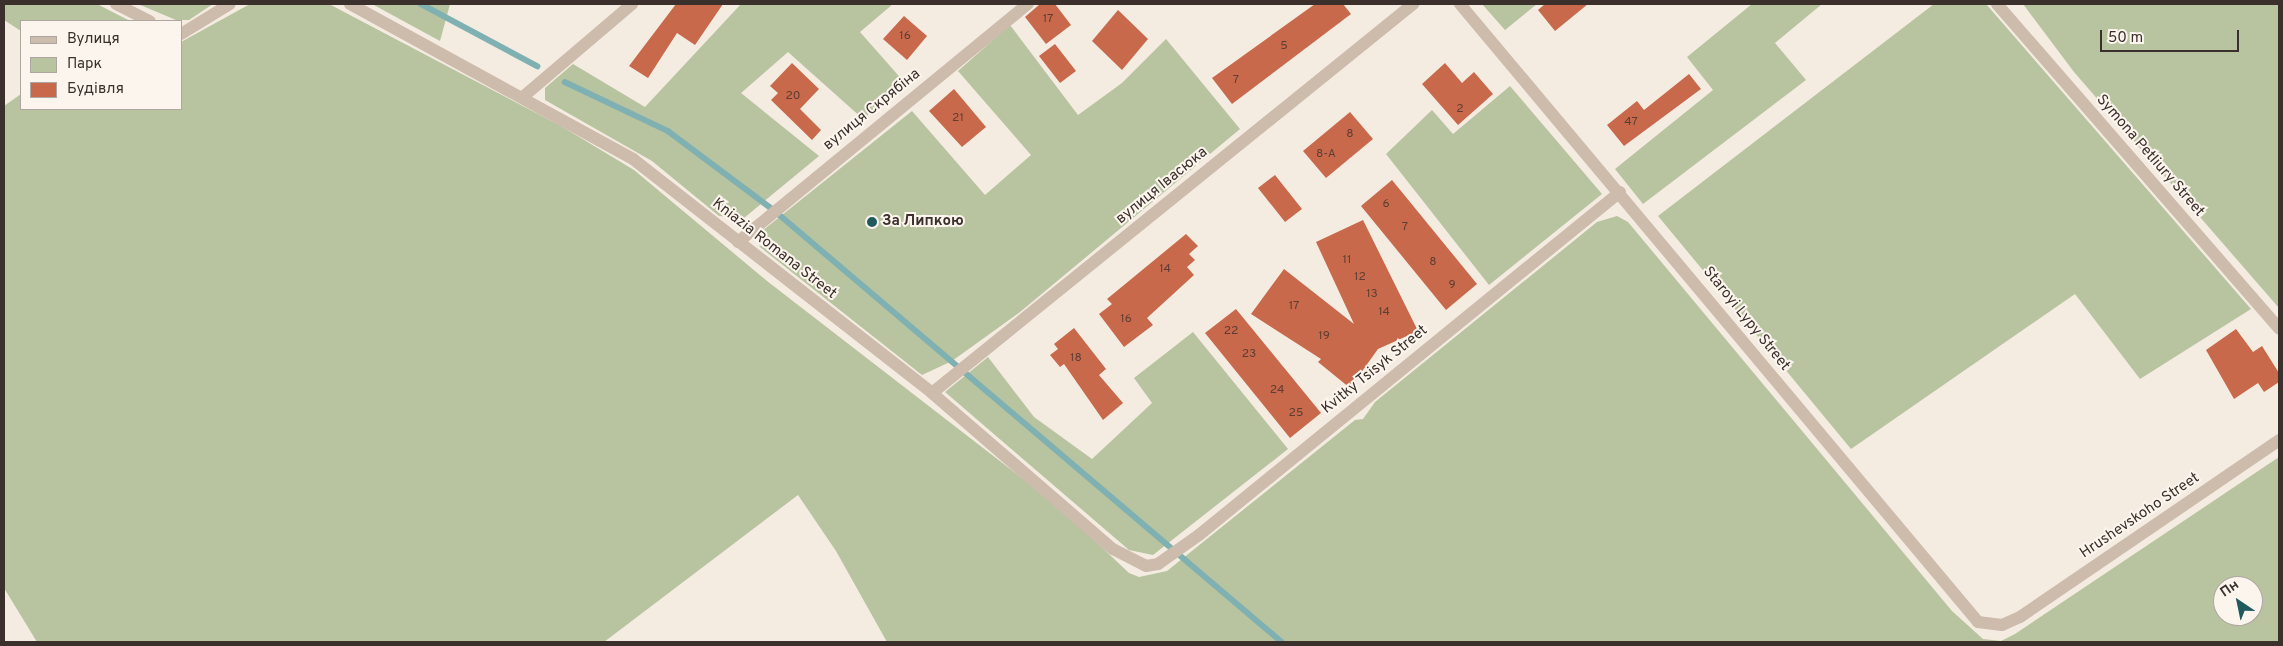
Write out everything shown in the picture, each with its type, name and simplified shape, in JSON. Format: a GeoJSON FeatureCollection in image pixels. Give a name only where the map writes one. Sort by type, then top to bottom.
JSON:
{"type":"FeatureCollection","features":[{"type":"Feature","properties":{"kind":"street"},"geometry":{"type":"LineString","coordinates":[[116,4],[148,20]]}},
{"type":"Feature","properties":{"kind":"street"},"geometry":{"type":"LineString","coordinates":[[182,33],[230,4]]}},
{"type":"Feature","properties":{"kind":"street","name":"Kniazia Romana Street"},"geometry":{"type":"LineString","coordinates":[[350,4],[524,96],[633,159],[932,393],[1113,548],[1146,566]]}},
{"type":"Feature","properties":{"kind":"street"},"geometry":{"type":"LineString","coordinates":[[524,96],[632,4]]}},
{"type":"Feature","properties":{"kind":"street","name":"вулиця Скрябіна"},"geometry":{"type":"LineString","coordinates":[[738,242],[760,222],[1028,4]]}},
{"type":"Feature","properties":{"kind":"street","name":"вулиця Івасюка"},"geometry":{"type":"LineString","coordinates":[[932,393],[1413,4]]}},
{"type":"Feature","properties":{"kind":"street","name":"Staroyi Lypy Street"},"geometry":{"type":"LineString","coordinates":[[1460,4],[1620,192],[1969,615],[1989,626],[2020,618]]}},
{"type":"Feature","properties":{"kind":"street","name":"Symona Petliury Street"},"geometry":{"type":"LineString","coordinates":[[1997,4],[2279,328]]}},
{"type":"Feature","properties":{"kind":"street","name":"Kvitky Tsisyk Street"},"geometry":{"type":"LineString","coordinates":[[1146,566],[1158,564],[1199,535],[1620,192]]}},
{"type":"Feature","properties":{"kind":"street","name":"Hrushevskoho Street"},"geometry":{"type":"LineString","coordinates":[[2020,618],[2279,440]]}},
{"type":"Feature","properties":{"kind":"green space"},"geometry":{"type":"Polygon","coordinates":[[[4,4],[97,4],[128,20],[20,20],[20,30],[4,20],[4,4]]]}},
{"type":"Feature","properties":{"kind":"green space"},"geometry":{"type":"Polygon","coordinates":[[[138,4],[213,4],[189,20],[176,20],[138,4]]]}},
{"type":"Feature","properties":{"kind":"green space"},"geometry":{"type":"Polygon","coordinates":[[[250,4],[329,4],[561,126],[634,170],[767,281],[1058,506],[1129,573],[1139,577],[1167,571],[1355,420],[1363,419],[1375,402],[1597,222],[1617,216],[1628,222],[1952,611],[1983,639],[2001,641],[2015,634],[2279,457],[2279,642],[887,642],[836,551],[798,495],[604,642],[37,642],[4,588],[4,106],[20,95],[20,110],[182,110],[182,41],[250,4]]]}},
{"type":"Feature","properties":{"kind":"green space"},"geometry":{"type":"Polygon","coordinates":[[[372,4],[450,4],[440,41],[372,4]]]}},
{"type":"Feature","properties":{"kind":"green space"},"geometry":{"type":"Polygon","coordinates":[[[741,4],[893,4],[860,32],[905,83],[863,119],[788,52],[741,93],[819,156],[744,218],[719,216],[652,161],[545,100],[545,88],[573,64],[645,107],[741,4]]]}},
{"type":"Feature","properties":{"kind":"green space"},"geometry":{"type":"Polygon","coordinates":[[[1482,4],[1537,4],[1505,30],[1482,4]]]}},
{"type":"Feature","properties":{"kind":"green space"},"geometry":{"type":"Polygon","coordinates":[[[1752,4],[1822,4],[1775,43],[1806,80],[1643,204],[1615,169],[1713,90],[1687,57],[1752,4]]]}},
{"type":"Feature","properties":{"kind":"green space"},"geometry":{"type":"Polygon","coordinates":[[[1934,4],[1986,4],[2251,309],[2140,379],[2075,294],[1851,449],[1658,216],[1934,4]]]}},
{"type":"Feature","properties":{"kind":"green space"},"geometry":{"type":"Polygon","coordinates":[[[2023,4],[2279,4],[2279,308],[2074,72],[2023,4]]]}},
{"type":"Feature","properties":{"kind":"green space"},"geometry":{"type":"Polygon","coordinates":[[[1010,25],[1078,115],[1122,83],[1166,39],[1240,129],[1020,312],[952,361],[922,375],[760,247],[757,235],[912,111],[985,195],[1031,155],[958,71],[1010,25]]]}},
{"type":"Feature","properties":{"kind":"green space"},"geometry":{"type":"Polygon","coordinates":[[[1510,86],[1602,194],[1489,285],[1386,154],[1432,110],[1453,134],[1510,86]]]}},
{"type":"Feature","properties":{"kind":"green space"},"geometry":{"type":"Polygon","coordinates":[[[1193,332],[1288,449],[1153,555],[1129,550],[945,392],[988,357],[1034,417],[1092,459],[1152,403],[1134,378],[1193,332]]]}},
{"type":"Feature","properties":{"kind":"building"},"geometry":{"type":"Polygon","coordinates":[[[676,4],[723,4],[695,45],[677,33],[648,78],[629,66],[676,4]]]}},
{"type":"Feature","properties":{"kind":"building"},"geometry":{"type":"Polygon","coordinates":[[[1040,4],[1055,4],[1071,25],[1046,44],[1025,17],[1040,4]]]}},
{"type":"Feature","properties":{"kind":"building"},"geometry":{"type":"Polygon","coordinates":[[[1315,4],[1343,4],[1351,14],[1232,104],[1212,78],[1315,4]]]}},
{"type":"Feature","properties":{"kind":"building"},"geometry":{"type":"Polygon","coordinates":[[[1545,4],[1588,4],[1555,31],[1538,10],[1545,4]]]}},
{"type":"Feature","properties":{"kind":"building"},"geometry":{"type":"Polygon","coordinates":[[[1118,10],[1148,39],[1122,70],[1092,41],[1118,10]]]}},
{"type":"Feature","properties":{"kind":"building"},"geometry":{"type":"Polygon","coordinates":[[[904,16],[927,36],[907,60],[883,39],[904,16]]]}},
{"type":"Feature","properties":{"kind":"building"},"geometry":{"type":"Polygon","coordinates":[[[1055,44],[1076,71],[1060,83],[1039,56],[1055,44]]]}},
{"type":"Feature","properties":{"kind":"building"},"geometry":{"type":"Polygon","coordinates":[[[792,63],[819,89],[800,109],[821,130],[812,140],[771,100],[778,93],[770,86],[792,63]]]}},
{"type":"Feature","properties":{"kind":"building"},"geometry":{"type":"Polygon","coordinates":[[[1445,63],[1462,83],[1474,72],[1493,94],[1458,125],[1422,84],[1445,63]]]}},
{"type":"Feature","properties":{"kind":"building"},"geometry":{"type":"Polygon","coordinates":[[[1689,74],[1701,89],[1624,146],[1607,125],[1637,101],[1644,110],[1689,74]]]}},
{"type":"Feature","properties":{"kind":"building"},"geometry":{"type":"Polygon","coordinates":[[[954,89],[986,127],[962,147],[929,111],[954,89]]]}},
{"type":"Feature","properties":{"kind":"building"},"geometry":{"type":"Polygon","coordinates":[[[1350,112],[1373,139],[1326,178],[1303,151],[1350,112]]]}},
{"type":"Feature","properties":{"kind":"building"},"geometry":{"type":"Polygon","coordinates":[[[1275,175],[1302,209],[1285,222],[1258,188],[1275,175]]]}},
{"type":"Feature","properties":{"kind":"building"},"geometry":{"type":"Polygon","coordinates":[[[1392,180],[1477,284],[1446,310],[1361,206],[1392,180]]]}},
{"type":"Feature","properties":{"kind":"building"},"geometry":{"type":"Polygon","coordinates":[[[1363,220],[1418,331],[1378,349],[1350,388],[1318,362],[1321,359],[1251,314],[1284,269],[1354,324],[1316,242],[1363,220]]]}},
{"type":"Feature","properties":{"kind":"building"},"geometry":{"type":"Polygon","coordinates":[[[1186,234],[1198,246],[1189,254],[1195,260],[1187,267],[1194,275],[1147,318],[1153,325],[1124,347],[1099,314],[1112,304],[1107,299],[1186,234]]]}},
{"type":"Feature","properties":{"kind":"building"},"geometry":{"type":"Polygon","coordinates":[[[1236,309],[1321,413],[1290,438],[1205,333],[1236,309]]]}},
{"type":"Feature","properties":{"kind":"building"},"geometry":{"type":"Polygon","coordinates":[[[1074,328],[1106,369],[1099,375],[1123,403],[1103,420],[1064,364],[1060,367],[1050,355],[1058,349],[1054,344],[1074,328]]]}},
{"type":"Feature","properties":{"kind":"building"},"geometry":{"type":"Polygon","coordinates":[[[2236,329],[2253,352],[2262,346],[2279,373],[2279,382],[2264,392],[2258,383],[2234,399],[2206,350],[2236,329]]]}},
{"type":"Feature","properties":{"kind":"waterway"},"geometry":{"type":"LineString","coordinates":[[421,4],[537,66]]}},
{"type":"Feature","properties":{"kind":"waterway"},"geometry":{"type":"LineString","coordinates":[[565,82],[668,131],[775,211],[1282,642]]}},
{"type":"Feature","properties":{"kind":"place","name":"За Липкою"},"geometry":{"type":"Point","coordinates":[872,222]}}]}
